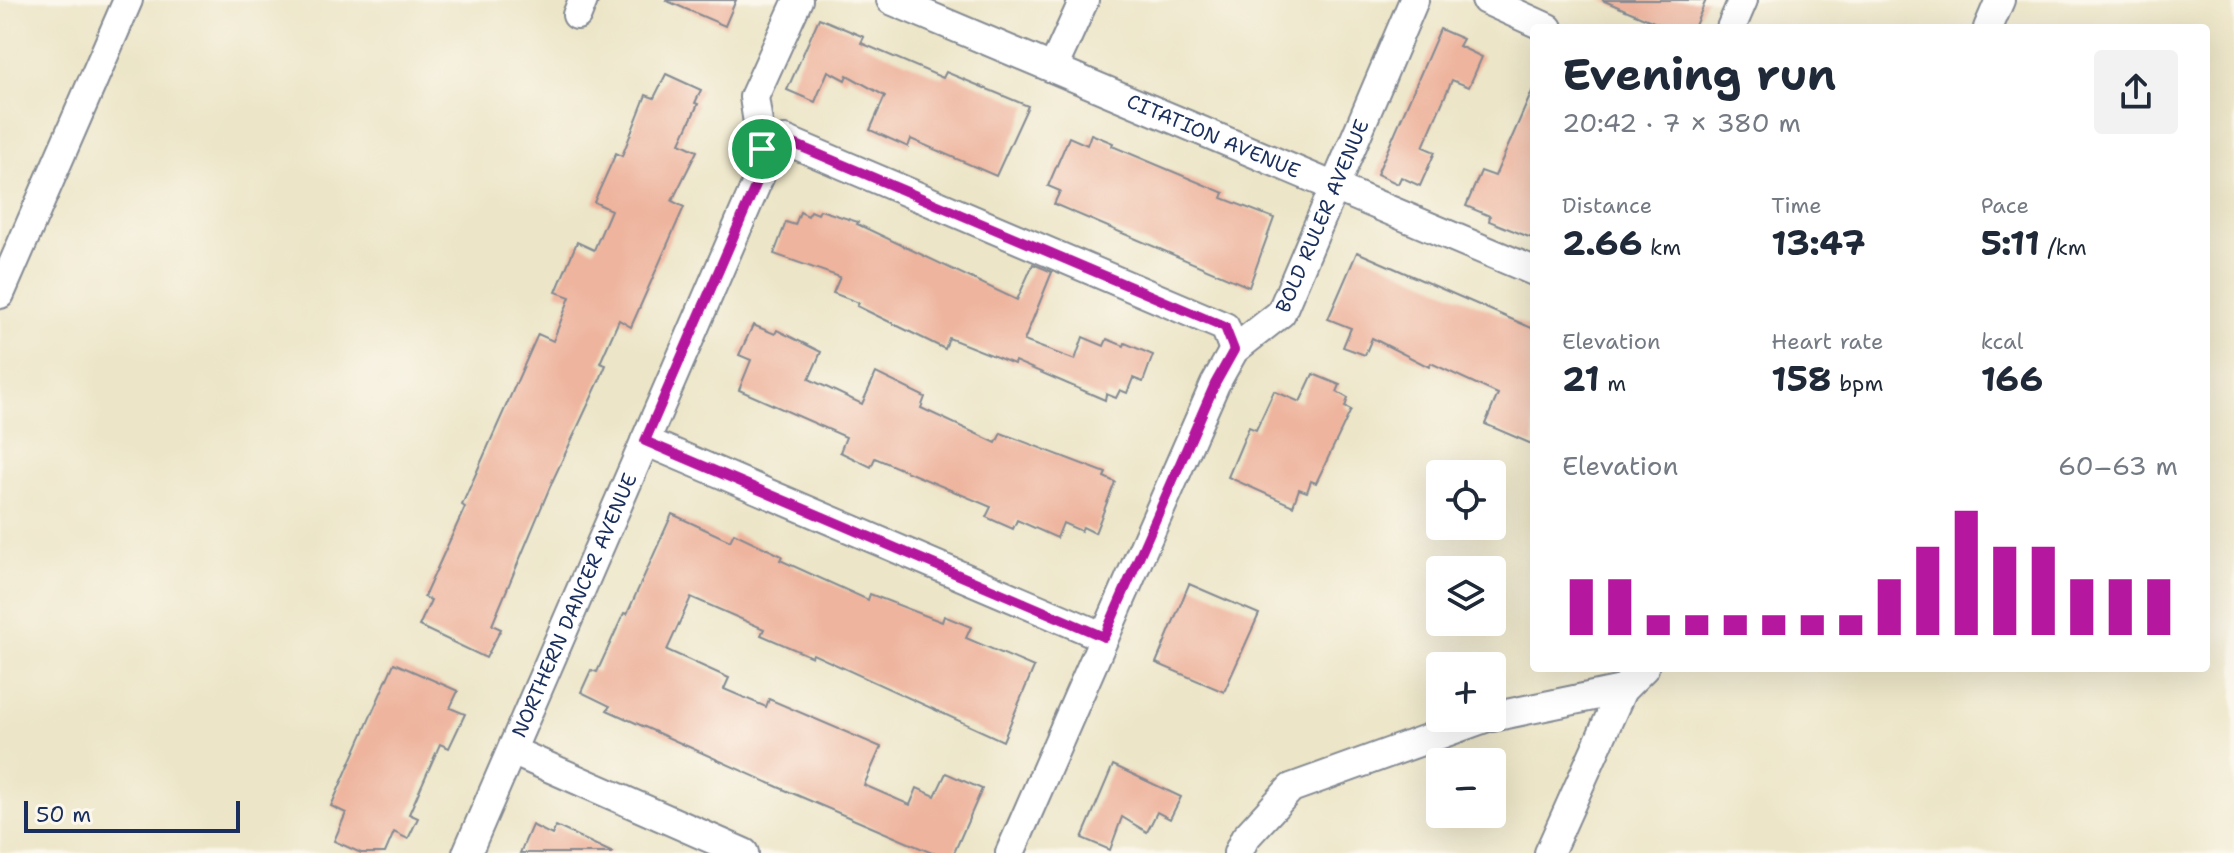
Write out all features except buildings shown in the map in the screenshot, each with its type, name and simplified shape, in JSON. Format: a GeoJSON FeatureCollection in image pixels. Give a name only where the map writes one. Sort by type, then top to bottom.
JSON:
{"type":"FeatureCollection","features":[{"type":"Feature","properties":{"kind":"street"},"geometry":{"type":"LineString","coordinates":[[0,294],[128,0]]}},
{"type":"Feature","properties":{"kind":"street","name":"NORTHERN DANCER AVENUE"},"geometry":{"type":"LineString","coordinates":[[467,853],[761,173],[762,149],[754,97],[798,0]]}},
{"type":"Feature","properties":{"kind":"street","name":"CITATION AVENUE"},"geometry":{"type":"LineString","coordinates":[[891,0],[1530,269]]}},
{"type":"Feature","properties":{"kind":"street"},"geometry":{"type":"LineString","coordinates":[[1053,68],[1084,0]]}},
{"type":"Feature","properties":{"kind":"street","name":"BOLD RULER AVENUE"},"geometry":{"type":"LineString","coordinates":[[1010,853],[1215,384],[1234,350],[1281,313],[1414,0]]}},
{"type":"Feature","properties":{"kind":"street"},"geometry":{"type":"LineString","coordinates":[[1486,0],[1539,24]]}},
{"type":"Feature","properties":{"kind":"street"},"geometry":{"type":"LineString","coordinates":[[1733,24],[1743,0]]}},
{"type":"Feature","properties":{"kind":"street"},"geometry":{"type":"LineString","coordinates":[[1990,24],[2000,0]]}},
{"type":"Feature","properties":{"kind":"street"},"geometry":{"type":"LineString","coordinates":[[762,149],[785,140],[1225,327],[1234,350]]}},
{"type":"Feature","properties":{"kind":"street"},"geometry":{"type":"LineString","coordinates":[[645,441],[1104,637]]}},
{"type":"Feature","properties":{"kind":"street"},"geometry":{"type":"LineString","coordinates":[[1549,853],[1622,690],[1640,672]]}},
{"type":"Feature","properties":{"kind":"street"},"geometry":{"type":"LineString","coordinates":[[1506,714],[1622,690]]}},
{"type":"Feature","properties":{"kind":"street"},"geometry":{"type":"LineString","coordinates":[[1238,853],[1245,838],[1291,788],[1446,732]]}},
{"type":"Feature","properties":{"kind":"street"},"geometry":{"type":"LineString","coordinates":[[512,751],[744,853]]}},
{"type":"Feature","properties":{"kind":"route"},"geometry":{"type":"LineString","coordinates":[[785,140],[1225,327],[1234,350],[1215,384],[1104,637],[645,441],[761,173],[762,149],[785,140]]}}]}
